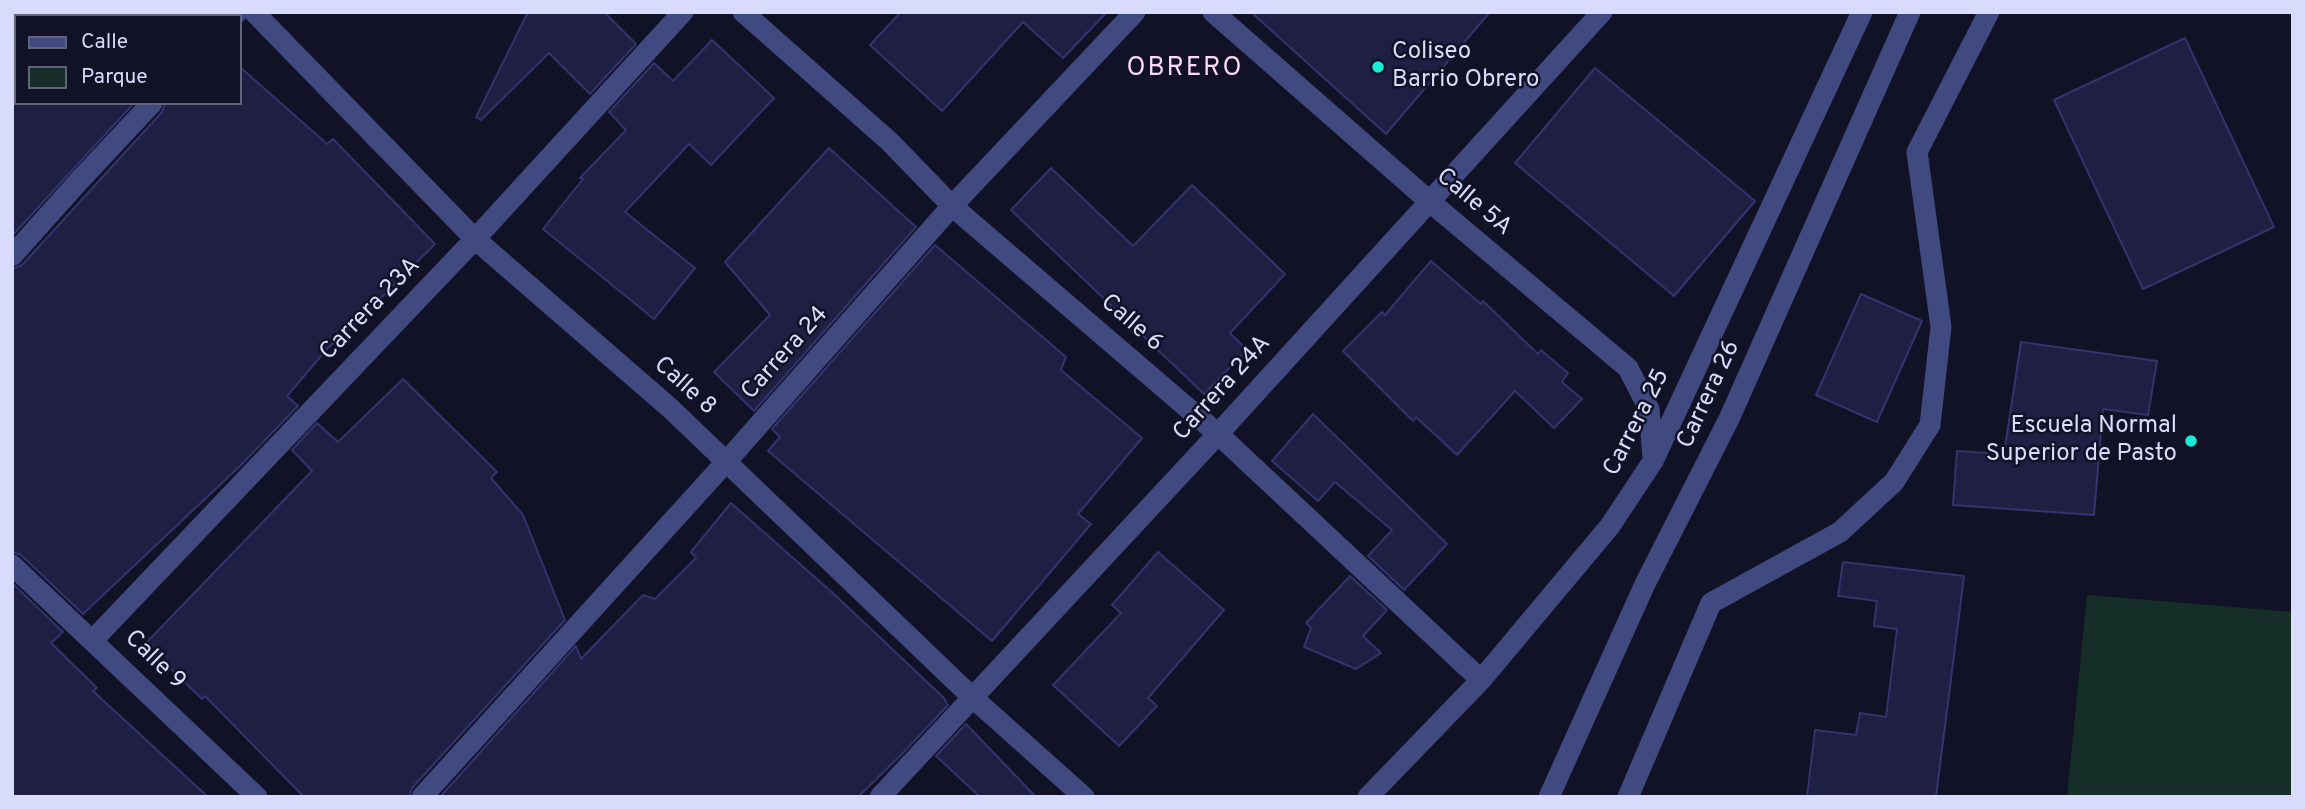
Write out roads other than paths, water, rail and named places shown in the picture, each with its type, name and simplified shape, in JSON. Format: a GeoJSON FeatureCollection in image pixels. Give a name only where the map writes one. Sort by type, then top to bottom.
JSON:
{"type":"FeatureCollection","features":[{"type":"Feature","properties":{"kind":"street","name":"Calle 8"},"geometry":{"type":"LineString","coordinates":[[254,12],[475,239],[670,408],[972,697],[1084,797]]}},
{"type":"Feature","properties":{"kind":"street","name":"Carrera 23A"},"geometry":{"type":"LineString","coordinates":[[93,640],[475,239],[683,12]]}},
{"type":"Feature","properties":{"kind":"street","name":"Calle 6"},"geometry":{"type":"LineString","coordinates":[[743,12],[890,142],[952,206],[1218,434],[1481,680]]}},
{"type":"Feature","properties":{"kind":"street","name":"Carrera 24"},"geometry":{"type":"LineString","coordinates":[[422,797],[726,462],[952,206],[1135,12]]}},
{"type":"Feature","properties":{"kind":"street","name":"Calle 5A"},"geometry":{"type":"LineString","coordinates":[[1213,12],[1429,201],[1628,368],[1648,409],[1653,461]]}},
{"type":"Feature","properties":{"kind":"street","name":"Carrera 24A"},"geometry":{"type":"LineString","coordinates":[[880,797],[1218,434],[1602,12]]}},
{"type":"Feature","properties":{"kind":"street","name":"Carrera 25"},"geometry":{"type":"LineString","coordinates":[[1368,797],[1481,680],[1610,526],[1653,461],[1862,12]]}},
{"type":"Feature","properties":{"kind":"street","name":"Carrera 26"},"geometry":{"type":"LineString","coordinates":[[1549,797],[1645,584],[1730,419],[1910,12]]}},
{"type":"Feature","properties":{"kind":"street"},"geometry":{"type":"LineString","coordinates":[[1628,797],[1711,603],[1840,532],[1894,482],[1930,425],[1941,327],[1917,152],[1989,12]]}},
{"type":"Feature","properties":{"kind":"street"},"geometry":{"type":"LineString","coordinates":[[12,256],[150,105]]}},
{"type":"Feature","properties":{"kind":"street","name":"Calle 9"},"geometry":{"type":"LineString","coordinates":[[12,565],[257,797]]}},
{"type":"Feature","properties":{"kind":"place","name":"Coliseo Barrio Obrero"},"geometry":{"type":"Point","coordinates":[1378,67]}},
{"type":"Feature","properties":{"kind":"place","name":"Escuela Normal Superior de Pasto"},"geometry":{"type":"Point","coordinates":[2191,441]}},
{"type":"Feature","properties":{"kind":"district","name":"OBRERO"},"geometry":{"type":"Point","coordinates":[1185,70]}}]}
